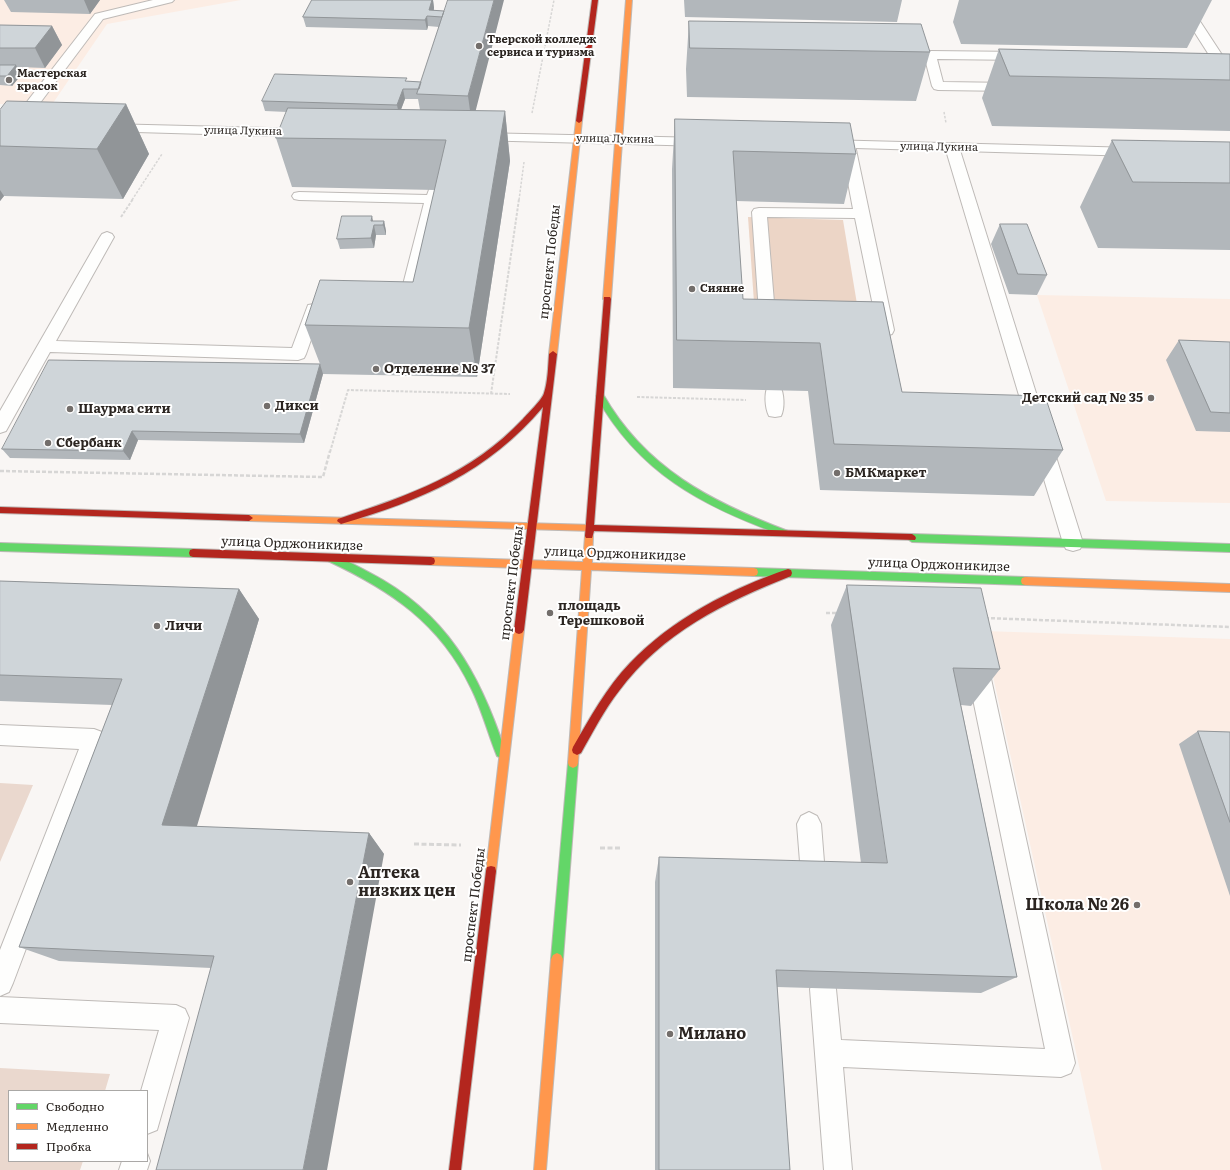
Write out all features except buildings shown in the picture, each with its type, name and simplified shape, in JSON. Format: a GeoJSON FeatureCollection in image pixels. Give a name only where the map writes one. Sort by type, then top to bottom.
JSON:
{"type":"FeatureCollection","features":[{"type":"Feature","properties":{"kind":"main road","name":"проспект Победы"},"geometry":{"type":"LineString","coordinates":[[455,1170],[549,394],[577,138],[595,0]]}},
{"type":"Feature","properties":{"kind":"main road"},"geometry":{"type":"LineString","coordinates":[[540,1170],[573,758],[629,0]]}},
{"type":"Feature","properties":{"kind":"main road"},"geometry":{"type":"LineString","coordinates":[[339,521],[395,505],[447,481],[470,468],[510,438],[527,421],[549,394]]}},
{"type":"Feature","properties":{"kind":"main road"},"geometry":{"type":"LineString","coordinates":[[600,396],[618,426],[634,445],[652,463],[674,480],[698,496],[725,511],[754,523],[785,533]]}},
{"type":"Feature","properties":{"kind":"main road","name":"улица Орджоникидзе"},"geometry":{"type":"LineString","coordinates":[[0,510],[339,521],[532,525],[1230,548]]}},
{"type":"Feature","properties":{"kind":"main road","name":"улица Орджоникидзе"},"geometry":{"type":"LineString","coordinates":[[0,547],[1230,588]]}},
{"type":"Feature","properties":{"kind":"main road"},"geometry":{"type":"LineString","coordinates":[[331,558],[359,570],[385,584],[410,601],[432,622],[451,644],[469,670],[484,699],[495,730],[504,763]]}},
{"type":"Feature","properties":{"kind":"main road"},"geometry":{"type":"LineString","coordinates":[[573,758],[589,726],[607,698],[628,671],[651,648],[676,627],[702,610],[730,595],[788,573]]}},
{"type":"Feature","properties":{"kind":"street"},"geometry":{"type":"LineString","coordinates":[[1180,0],[1230,77]]}},
{"type":"Feature","properties":{"kind":"street"},"geometry":{"type":"LineString","coordinates":[[0,125],[31,126]]}},
{"type":"Feature","properties":{"kind":"street","name":"улица Лукина"},"geometry":{"type":"LineString","coordinates":[[93,127],[321,133]]}},
{"type":"Feature","properties":{"kind":"street","name":"улица Лукина"},"geometry":{"type":"LineString","coordinates":[[463,136],[716,142]]}},
{"type":"Feature","properties":{"kind":"street","name":"улица Лукина"},"geometry":{"type":"LineString","coordinates":[[809,144],[1151,152]]}},
{"type":"Feature","properties":{"kind":"lane"},"geometry":{"type":"LineString","coordinates":[[16,126],[99,16],[168,0]]}},
{"type":"Feature","properties":{"kind":"lane"},"geometry":{"type":"LineString","coordinates":[[1025,88],[938,86],[930,55],[1039,56]]}},
{"type":"Feature","properties":{"kind":"lane"},"geometry":{"type":"LineString","coordinates":[[1203,59],[1218,59]]}},
{"type":"Feature","properties":{"kind":"lane"},"geometry":{"type":"LineString","coordinates":[[848,145],[889,344]]}},
{"type":"Feature","properties":{"kind":"lane"},"geometry":{"type":"LineString","coordinates":[[952,148],[1029,424],[1073,543]]}},
{"type":"Feature","properties":{"kind":"lane"},"geometry":{"type":"LineString","coordinates":[[299,196],[434,194],[404,312],[389,311]]}},
{"type":"Feature","properties":{"kind":"lane"},"geometry":{"type":"LineString","coordinates":[[769,341],[759,212],[861,214]]}},
{"type":"Feature","properties":{"kind":"lane"},"geometry":{"type":"LineString","coordinates":[[0,426],[107,237]]}},
{"type":"Feature","properties":{"kind":"lane"},"geometry":{"type":"LineString","coordinates":[[45,346],[298,354],[314,309],[336,310]]}},
{"type":"Feature","properties":{"kind":"lane"},"geometry":{"type":"LineString","coordinates":[[774,390],[775,411]]}},
{"type":"Feature","properties":{"kind":"lane"},"geometry":{"type":"LineString","coordinates":[[959,579],[967,617]]}},
{"type":"Feature","properties":{"kind":"lane"},"geometry":{"type":"LineString","coordinates":[[828,1053],[1061,1063],[974,646]]}},
{"type":"Feature","properties":{"kind":"lane"},"geometry":{"type":"LineString","coordinates":[[0,735],[94,739],[0,983]]}},
{"type":"Feature","properties":{"kind":"lane"},"geometry":{"type":"LineString","coordinates":[[809,824],[814,887]]}},
{"type":"Feature","properties":{"kind":"lane"},"geometry":{"type":"LineString","coordinates":[[823,989],[838,1170]]}},
{"type":"Feature","properties":{"kind":"lane"},"geometry":{"type":"LineString","coordinates":[[0,1010],[176,1018],[148,1116]]}},
{"type":"Feature","properties":{"kind":"path"},"geometry":{"type":"LineString","coordinates":[[491,394],[528,138],[554,0]]}},
{"type":"Feature","properties":{"kind":"path"},"geometry":{"type":"LineString","coordinates":[[938,86],[952,148]]}},
{"type":"Feature","properties":{"kind":"path"},"geometry":{"type":"LineString","coordinates":[[107,237],[178,130]]}},
{"type":"Feature","properties":{"kind":"path"},"geometry":{"type":"LineString","coordinates":[[0,471],[322,477],[348,390]]}},
{"type":"Feature","properties":{"kind":"path"},"geometry":{"type":"LineString","coordinates":[[826,613],[841,613]]}},
{"type":"Feature","properties":{"kind":"path"},"geometry":{"type":"LineString","coordinates":[[967,617],[1230,627]]}},
{"type":"Feature","properties":{"kind":"shaded area"},"geometry":{"type":"Polygon","coordinates":[[[0,0],[241,0],[107,24],[51,106],[0,104],[0,0]]]}},
{"type":"Feature","properties":{"kind":"shaded area"},"geometry":{"type":"Polygon","coordinates":[[[748,217],[843,220],[862,334],[756,331],[748,217]]]}},
{"type":"Feature","properties":{"kind":"shaded area","name":"Детский сад № 35"},"geometry":{"type":"Polygon","coordinates":[[[1037,295],[1230,299],[1230,503],[1106,501],[1037,295]]]}},
{"type":"Feature","properties":{"kind":"shaded area","name":"Школа № 26"},"geometry":{"type":"Polygon","coordinates":[[[983,631],[1230,639],[1230,1170],[1102,1170],[983,631]]]}},
{"type":"Feature","properties":{"kind":"shaded area"},"geometry":{"type":"Polygon","coordinates":[[[0,783],[33,785],[0,862],[0,783]]]}},
{"type":"Feature","properties":{"kind":"shaded area"},"geometry":{"type":"Polygon","coordinates":[[[0,1068],[110,1074],[105,1090],[8,1090],[8,1162],[83,1162],[80,1170],[0,1170],[0,1068]]]}},
{"type":"Feature","properties":{"kind":"traffic: fast"},"geometry":{"type":"LineString","coordinates":[[600,396],[614,419],[632,442],[670,477],[714,503],[785,533]]}},
{"type":"Feature","properties":{"kind":"traffic: fast"},"geometry":{"type":"LineString","coordinates":[[912,538],[1230,548]]}},
{"type":"Feature","properties":{"kind":"traffic: fast"},"geometry":{"type":"LineString","coordinates":[[0,547],[193,553]]}},
{"type":"Feature","properties":{"kind":"traffic: fast"},"geometry":{"type":"LineString","coordinates":[[331,558],[363,573],[393,591],[414,607],[448,642],[462,662],[484,705],[501,753]]}},
{"type":"Feature","properties":{"kind":"traffic: fast"},"geometry":{"type":"LineString","coordinates":[[754,572],[1025,581]]}},
{"type":"Feature","properties":{"kind":"traffic: fast"},"geometry":{"type":"LineString","coordinates":[[557,959],[573,763]]}},
{"type":"Feature","properties":{"kind":"traffic: slow"},"geometry":{"type":"LineString","coordinates":[[607,299],[629,0]]}},
{"type":"Feature","properties":{"kind":"traffic: slow"},"geometry":{"type":"LineString","coordinates":[[553,354],[579,121]]}},
{"type":"Feature","properties":{"kind":"traffic: slow"},"geometry":{"type":"LineString","coordinates":[[249,518],[593,528]]}},
{"type":"Feature","properties":{"kind":"traffic: slow"},"geometry":{"type":"LineString","coordinates":[[573,763],[589,536]]}},
{"type":"Feature","properties":{"kind":"traffic: slow"},"geometry":{"type":"LineString","coordinates":[[431,561],[754,572]]}},
{"type":"Feature","properties":{"kind":"traffic: slow"},"geometry":{"type":"LineString","coordinates":[[1025,581],[1230,588]]}},
{"type":"Feature","properties":{"kind":"traffic: slow"},"geometry":{"type":"LineString","coordinates":[[491,871],[519,630]]}},
{"type":"Feature","properties":{"kind":"traffic: slow"},"geometry":{"type":"LineString","coordinates":[[540,1170],[557,959]]}},
{"type":"Feature","properties":{"kind":"traffic: jam"},"geometry":{"type":"LineString","coordinates":[[579,121],[595,0]]}},
{"type":"Feature","properties":{"kind":"traffic: jam"},"geometry":{"type":"LineString","coordinates":[[589,536],[607,299]]}},
{"type":"Feature","properties":{"kind":"traffic: jam"},"geometry":{"type":"LineString","coordinates":[[519,630],[553,354]]}},
{"type":"Feature","properties":{"kind":"traffic: jam"},"geometry":{"type":"LineString","coordinates":[[341,521],[407,499],[450,479],[470,467],[489,454],[513,434],[549,394]]}},
{"type":"Feature","properties":{"kind":"traffic: jam"},"geometry":{"type":"LineString","coordinates":[[0,510],[249,518]]}},
{"type":"Feature","properties":{"kind":"traffic: jam"},"geometry":{"type":"LineString","coordinates":[[593,528],[912,538]]}},
{"type":"Feature","properties":{"kind":"traffic: jam"},"geometry":{"type":"LineString","coordinates":[[193,553],[431,561]]}},
{"type":"Feature","properties":{"kind":"traffic: jam"},"geometry":{"type":"LineString","coordinates":[[577,750],[615,688],[632,667],[671,632],[739,593],[788,573]]}},
{"type":"Feature","properties":{"kind":"traffic: jam"},"geometry":{"type":"LineString","coordinates":[[455,1170],[491,871]]}},
{"type":"Feature","properties":{"kind":"place","name":"Тверской колледж сервиса и туризма"},"geometry":{"type":"Point","coordinates":[479,46]}},
{"type":"Feature","properties":{"kind":"place","name":"Мастерская красок"},"geometry":{"type":"Point","coordinates":[9,80]}},
{"type":"Feature","properties":{"kind":"place","name":"Сияние"},"geometry":{"type":"Point","coordinates":[692,289]}},
{"type":"Feature","properties":{"kind":"place","name":"Отделение № 37"},"geometry":{"type":"Point","coordinates":[376,369]}},
{"type":"Feature","properties":{"kind":"place","name":"Детский сад № 35"},"geometry":{"type":"Point","coordinates":[1151,398]}},
{"type":"Feature","properties":{"kind":"place","name":"Дикси"},"geometry":{"type":"Point","coordinates":[267,406]}},
{"type":"Feature","properties":{"kind":"place","name":"Шаурма сити"},"geometry":{"type":"Point","coordinates":[70,409]}},
{"type":"Feature","properties":{"kind":"place","name":"Сбербанк"},"geometry":{"type":"Point","coordinates":[48,443]}},
{"type":"Feature","properties":{"kind":"place","name":"БМКмаркет"},"geometry":{"type":"Point","coordinates":[837,473]}},
{"type":"Feature","properties":{"kind":"place","name":"площадь Терешковой"},"geometry":{"type":"Point","coordinates":[550,613]}},
{"type":"Feature","properties":{"kind":"place","name":"Личи"},"geometry":{"type":"Point","coordinates":[157,626]}},
{"type":"Feature","properties":{"kind":"place","name":"Аптека низких цен"},"geometry":{"type":"Point","coordinates":[350,882]}},
{"type":"Feature","properties":{"kind":"place","name":"Школа № 26"},"geometry":{"type":"Point","coordinates":[1137,905]}},
{"type":"Feature","properties":{"kind":"place","name":"Милано"},"geometry":{"type":"Point","coordinates":[670,1034]}}]}
